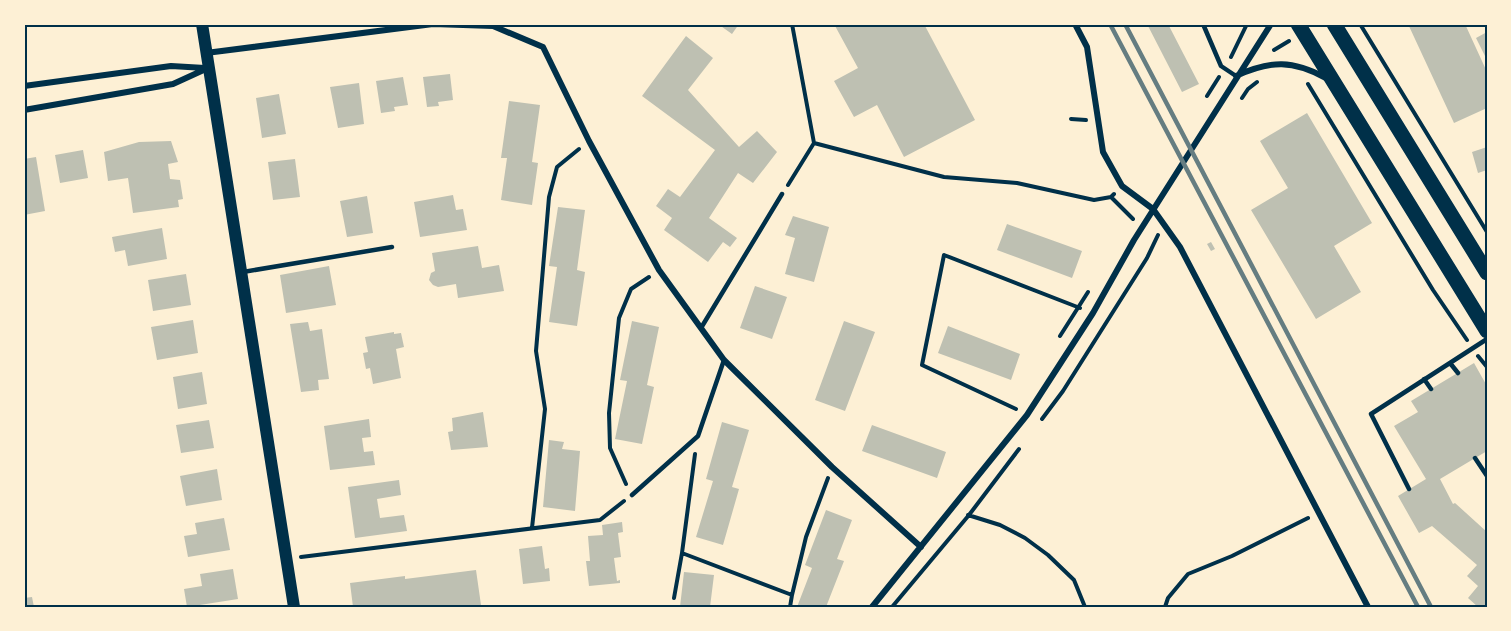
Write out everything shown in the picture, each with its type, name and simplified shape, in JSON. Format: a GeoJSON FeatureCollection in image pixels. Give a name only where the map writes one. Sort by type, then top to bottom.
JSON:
{"type":"FeatureCollection","features":[{"type":"Feature","properties":{"kind":"main road"},"geometry":{"type":"LineString","coordinates":[[202,24],[294,607]]}},
{"type":"Feature","properties":{"kind":"main road"},"geometry":{"type":"LineString","coordinates":[[1298,24],[1487,331]]}},
{"type":"Feature","properties":{"kind":"main road"},"geometry":{"type":"LineString","coordinates":[[1334,24],[1487,273]]}},
{"type":"Feature","properties":{"kind":"street"},"geometry":{"type":"LineString","coordinates":[[206,52],[433,24],[494,25],[543,47],[589,141],[659,270],[724,360],[832,467],[921,547]]}},
{"type":"Feature","properties":{"kind":"street"},"geometry":{"type":"LineString","coordinates":[[1075,24],[1087,47],[1103,152],[1122,186],[1154,209],[1180,247],[1368,607]]}},
{"type":"Feature","properties":{"kind":"street"},"geometry":{"type":"LineString","coordinates":[[872,607],[1027,415],[1093,313],[1134,240],[1236,76],[1271,24]]}},
{"type":"Feature","properties":{"kind":"street"},"geometry":{"type":"LineString","coordinates":[[1236,76],[1255,67],[1286,64],[1306,67],[1333,82]]}},
{"type":"Feature","properties":{"kind":"street"},"geometry":{"type":"LineString","coordinates":[[24,86],[171,66],[208,68]]}},
{"type":"Feature","properties":{"kind":"street"},"geometry":{"type":"LineString","coordinates":[[24,110],[173,84],[208,68]]}},
{"type":"Feature","properties":{"kind":"lane"},"geometry":{"type":"LineString","coordinates":[[1203,24],[1221,66],[1236,76]]}},
{"type":"Feature","properties":{"kind":"lane"},"geometry":{"type":"LineString","coordinates":[[701,328],[782,194]]}},
{"type":"Feature","properties":{"kind":"lane"},"geometry":{"type":"LineString","coordinates":[[240,273],[392,247]]}},
{"type":"Feature","properties":{"kind":"lane"},"geometry":{"type":"LineString","coordinates":[[1409,489],[1371,414],[1487,339]]}},
{"type":"Feature","properties":{"kind":"lane"},"geometry":{"type":"LineString","coordinates":[[632,495],[698,436],[724,360]]}},
{"type":"Feature","properties":{"kind":"lane"},"geometry":{"type":"LineString","coordinates":[[1450,363],[1458,373]]}},
{"type":"Feature","properties":{"kind":"lane"},"geometry":{"type":"LineString","coordinates":[[1424,379],[1431,389]]}},
{"type":"Feature","properties":{"kind":"lane"},"geometry":{"type":"LineString","coordinates":[[1476,458],[1487,476]]}},
{"type":"Feature","properties":{"kind":"path"},"geometry":{"type":"LineString","coordinates":[[782,194],[814,143],[792,24]]}},
{"type":"Feature","properties":{"kind":"path"},"geometry":{"type":"LineString","coordinates":[[1360,24],[1487,232]]}},
{"type":"Feature","properties":{"kind":"path"},"geometry":{"type":"LineString","coordinates":[[1263,34],[1286,64],[1293,78],[1310,86],[1434,291],[1487,367]]}},
{"type":"Feature","properties":{"kind":"path"},"geometry":{"type":"LineString","coordinates":[[532,528],[545,409],[536,351],[549,197],[557,167],[589,141]]}},
{"type":"Feature","properties":{"kind":"path"},"geometry":{"type":"LineString","coordinates":[[814,143],[944,177],[1017,183],[1094,200],[1111,197],[1122,186]]}},
{"type":"Feature","properties":{"kind":"path"},"geometry":{"type":"LineString","coordinates":[[1111,197],[1134,219],[1128,229]]}},
{"type":"Feature","properties":{"kind":"path"},"geometry":{"type":"LineString","coordinates":[[1027,415],[922,365],[944,255],[1093,313]]}},
{"type":"Feature","properties":{"kind":"path"},"geometry":{"type":"LineString","coordinates":[[285,559],[600,520],[632,495],[617,468],[610,447],[609,413],[619,318],[631,289],[659,270]]}},
{"type":"Feature","properties":{"kind":"path"},"geometry":{"type":"LineString","coordinates":[[1059,338],[1090,287]]}},
{"type":"Feature","properties":{"kind":"path"},"geometry":{"type":"LineString","coordinates":[[1015,409],[1021,399]]}},
{"type":"Feature","properties":{"kind":"path"},"geometry":{"type":"LineString","coordinates":[[674,598],[698,436]]}},
{"type":"Feature","properties":{"kind":"path"},"geometry":{"type":"LineString","coordinates":[[790,607],[807,537],[832,467]]}},
{"type":"Feature","properties":{"kind":"path"},"geometry":{"type":"LineString","coordinates":[[951,509],[1000,525],[1048,555],[1074,580],[1085,607]]}},
{"type":"Feature","properties":{"kind":"path"},"geometry":{"type":"LineString","coordinates":[[1165,607],[1168,598],[1188,574],[1232,556],[1320,512]]}},
{"type":"Feature","properties":{"kind":"path"},"geometry":{"type":"LineString","coordinates":[[682,553],[792,595]]}},
{"type":"Feature","properties":{"kind":"building"},"geometry":{"type":"Polygon","coordinates":[[[718,24],[739,24],[732,34],[718,24]]]}},
{"type":"Feature","properties":{"kind":"building"},"geometry":{"type":"Polygon","coordinates":[[[834,24],[924,24],[975,120],[904,157],[877,105],[854,117],[834,81],[858,68],[834,24]]]}},
{"type":"Feature","properties":{"kind":"building"},"geometry":{"type":"Polygon","coordinates":[[[1147,24],[1168,24],[1199,84],[1182,92],[1147,24]]]}},
{"type":"Feature","properties":{"kind":"building"},"geometry":{"type":"Polygon","coordinates":[[[1408,24],[1465,24],[1487,72],[1487,108],[1454,123],[1408,24]]]}},
{"type":"Feature","properties":{"kind":"building"},"geometry":{"type":"Polygon","coordinates":[[[1487,32],[1487,60],[1476,38],[1487,32]]]}},
{"type":"Feature","properties":{"kind":"building"},"geometry":{"type":"Polygon","coordinates":[[[686,36],[713,58],[688,90],[739,147],[757,131],[777,152],[753,183],[738,173],[709,218],[737,238],[730,247],[723,242],[708,262],[664,230],[672,218],[656,206],[668,189],[680,197],[715,150],[642,96],[686,36]]]}},
{"type":"Feature","properties":{"kind":"building"},"geometry":{"type":"Polygon","coordinates":[[[450,74],[453,100],[438,102],[439,106],[427,107],[423,77],[450,74]]]}},
{"type":"Feature","properties":{"kind":"building"},"geometry":{"type":"Polygon","coordinates":[[[403,77],[408,105],[394,107],[395,111],[381,113],[376,81],[403,77]]]}},
{"type":"Feature","properties":{"kind":"building"},"geometry":{"type":"Polygon","coordinates":[[[359,83],[364,124],[338,128],[330,87],[359,83]]]}},
{"type":"Feature","properties":{"kind":"building"},"geometry":{"type":"Polygon","coordinates":[[[279,94],[286,134],[262,138],[256,98],[279,94]]]}},
{"type":"Feature","properties":{"kind":"building"},"geometry":{"type":"Polygon","coordinates":[[[509,101],[540,105],[532,162],[538,163],[532,205],[501,200],[507,158],[501,158],[509,101]]]}},
{"type":"Feature","properties":{"kind":"building"},"geometry":{"type":"Polygon","coordinates":[[[1307,113],[1372,223],[1334,246],[1361,292],[1316,319],[1251,210],[1288,188],[1260,141],[1307,113]]]}},
{"type":"Feature","properties":{"kind":"building"},"geometry":{"type":"Polygon","coordinates":[[[171,141],[178,162],[168,164],[170,179],[180,180],[183,199],[178,200],[179,207],[133,213],[128,178],[108,181],[104,152],[139,142],[171,141]]]}},
{"type":"Feature","properties":{"kind":"building"},"geometry":{"type":"Polygon","coordinates":[[[1487,147],[1487,170],[1478,173],[1472,152],[1487,147]]]}},
{"type":"Feature","properties":{"kind":"building"},"geometry":{"type":"Polygon","coordinates":[[[83,150],[88,178],[60,183],[55,155],[83,150]]]}},
{"type":"Feature","properties":{"kind":"building"},"geometry":{"type":"Polygon","coordinates":[[[36,157],[45,211],[24,215],[24,159],[36,157]]]}},
{"type":"Feature","properties":{"kind":"building"},"geometry":{"type":"Polygon","coordinates":[[[295,159],[300,197],[273,200],[268,162],[295,159]]]}},
{"type":"Feature","properties":{"kind":"building"},"geometry":{"type":"Polygon","coordinates":[[[453,195],[456,210],[463,209],[467,230],[420,237],[414,202],[453,195]]]}},
{"type":"Feature","properties":{"kind":"building"},"geometry":{"type":"Polygon","coordinates":[[[367,196],[373,233],[347,237],[340,201],[367,196]]]}},
{"type":"Feature","properties":{"kind":"building"},"geometry":{"type":"Polygon","coordinates":[[[558,207],[585,210],[577,270],[585,272],[577,326],[549,322],[557,267],[549,266],[558,207]]]}},
{"type":"Feature","properties":{"kind":"building"},"geometry":{"type":"Polygon","coordinates":[[[793,216],[829,227],[814,282],[785,274],[795,238],[785,235],[793,216]]]}},
{"type":"Feature","properties":{"kind":"building"},"geometry":{"type":"Polygon","coordinates":[[[1007,224],[1082,251],[1072,278],[997,250],[1007,224]]]}},
{"type":"Feature","properties":{"kind":"building"},"geometry":{"type":"Polygon","coordinates":[[[162,228],[167,259],[128,266],[125,250],[115,252],[112,237],[162,228]]]}},
{"type":"Feature","properties":{"kind":"building"},"geometry":{"type":"Polygon","coordinates":[[[1211,242],[1215,249],[1211,251],[1207,244],[1211,242]]]}},
{"type":"Feature","properties":{"kind":"building"},"geometry":{"type":"Polygon","coordinates":[[[478,246],[482,268],[499,265],[504,291],[458,298],[456,284],[438,287],[429,280],[431,273],[435,271],[432,253],[478,246]]]}},
{"type":"Feature","properties":{"kind":"building"},"geometry":{"type":"Polygon","coordinates":[[[329,266],[336,305],[286,313],[280,275],[329,266]]]}},
{"type":"Feature","properties":{"kind":"building"},"geometry":{"type":"Polygon","coordinates":[[[186,274],[191,305],[153,311],[148,280],[186,274]]]}},
{"type":"Feature","properties":{"kind":"building"},"geometry":{"type":"Polygon","coordinates":[[[755,286],[787,297],[772,339],[740,328],[755,286]]]}},
{"type":"Feature","properties":{"kind":"building"},"geometry":{"type":"Polygon","coordinates":[[[193,320],[198,353],[157,360],[151,327],[193,320]]]}},
{"type":"Feature","properties":{"kind":"building"},"geometry":{"type":"Polygon","coordinates":[[[632,321],[659,327],[647,385],[654,387],[642,444],[615,439],[627,381],[620,380],[632,321]]]}},
{"type":"Feature","properties":{"kind":"building"},"geometry":{"type":"Polygon","coordinates":[[[844,321],[875,332],[845,411],[815,400],[844,321]]]}},
{"type":"Feature","properties":{"kind":"building"},"geometry":{"type":"Polygon","coordinates":[[[308,322],[310,331],[322,329],[329,379],[318,380],[319,390],[301,392],[290,324],[308,322]]]}},
{"type":"Feature","properties":{"kind":"building"},"geometry":{"type":"Polygon","coordinates":[[[948,326],[1020,354],[1011,380],[938,353],[948,326]]]}},
{"type":"Feature","properties":{"kind":"building"},"geometry":{"type":"Polygon","coordinates":[[[394,332],[394,334],[401,333],[404,347],[396,349],[401,378],[373,384],[370,368],[366,369],[363,353],[368,352],[365,337],[394,332]]]}},
{"type":"Feature","properties":{"kind":"building"},"geometry":{"type":"Polygon","coordinates":[[[1474,363],[1487,386],[1487,451],[1440,479],[1453,504],[1455,503],[1487,532],[1487,607],[1478,607],[1468,598],[1478,586],[1467,576],[1477,565],[1432,526],[1419,533],[1398,496],[1426,479],[1394,426],[1418,412],[1411,401],[1474,363]]]}},
{"type":"Feature","properties":{"kind":"building"},"geometry":{"type":"Polygon","coordinates":[[[202,372],[207,404],[178,409],[173,377],[202,372]]]}},
{"type":"Feature","properties":{"kind":"building"},"geometry":{"type":"Polygon","coordinates":[[[483,412],[488,447],[451,450],[448,432],[453,431],[452,418],[483,412]]]}},
{"type":"Feature","properties":{"kind":"building"},"geometry":{"type":"Polygon","coordinates":[[[369,419],[371,437],[362,438],[364,452],[373,451],[375,465],[330,470],[324,426],[369,419]]]}},
{"type":"Feature","properties":{"kind":"building"},"geometry":{"type":"Polygon","coordinates":[[[209,420],[214,448],[181,453],[176,425],[209,420]]]}},
{"type":"Feature","properties":{"kind":"building"},"geometry":{"type":"Polygon","coordinates":[[[722,422],[749,430],[732,487],[739,489],[723,545],[696,537],[713,481],[706,479],[722,422]]]}},
{"type":"Feature","properties":{"kind":"building"},"geometry":{"type":"Polygon","coordinates":[[[872,425],[946,452],[937,478],[862,451],[872,425]]]}},
{"type":"Feature","properties":{"kind":"building"},"geometry":{"type":"Polygon","coordinates":[[[549,440],[564,442],[562,449],[580,451],[575,511],[543,507],[549,440]]]}},
{"type":"Feature","properties":{"kind":"building"},"geometry":{"type":"Polygon","coordinates":[[[217,469],[222,500],[186,506],[180,476],[217,469]]]}},
{"type":"Feature","properties":{"kind":"building"},"geometry":{"type":"Polygon","coordinates":[[[399,480],[401,495],[377,499],[380,518],[404,515],[407,531],[355,538],[348,487],[399,480]]]}},
{"type":"Feature","properties":{"kind":"building"},"geometry":{"type":"Polygon","coordinates":[[[826,510],[852,520],[837,559],[844,561],[826,607],[797,607],[812,568],[805,565],[826,510]]]}},
{"type":"Feature","properties":{"kind":"building"},"geometry":{"type":"Polygon","coordinates":[[[224,518],[230,550],[188,557],[184,536],[197,534],[195,523],[224,518]]]}},
{"type":"Feature","properties":{"kind":"building"},"geometry":{"type":"Polygon","coordinates":[[[622,522],[623,532],[618,533],[621,557],[614,558],[617,581],[620,580],[620,583],[589,586],[586,561],[590,561],[588,536],[603,535],[602,525],[622,522]]]}},
{"type":"Feature","properties":{"kind":"building"},"geometry":{"type":"Polygon","coordinates":[[[542,546],[545,569],[549,568],[550,581],[523,584],[519,549],[542,546]]]}},
{"type":"Feature","properties":{"kind":"building"},"geometry":{"type":"Polygon","coordinates":[[[233,569],[238,599],[187,607],[184,589],[202,586],[200,574],[233,569]]]}},
{"type":"Feature","properties":{"kind":"building"},"geometry":{"type":"Polygon","coordinates":[[[476,570],[481,605],[353,607],[350,583],[476,570]]]}},
{"type":"Feature","properties":{"kind":"building"},"geometry":{"type":"Polygon","coordinates":[[[684,572],[714,575],[710,607],[680,607],[684,572]]]}},
{"type":"Feature","properties":{"kind":"building"},"geometry":{"type":"Polygon","coordinates":[[[32,597],[34,607],[24,607],[24,598],[32,597]]]}},
{"type":"Feature","properties":{"kind":"railway"},"geometry":{"type":"LineString","coordinates":[[1110,24],[1418,607]]}},
{"type":"Feature","properties":{"kind":"railway"},"geometry":{"type":"LineString","coordinates":[[1125,24],[1431,607]]}}]}
